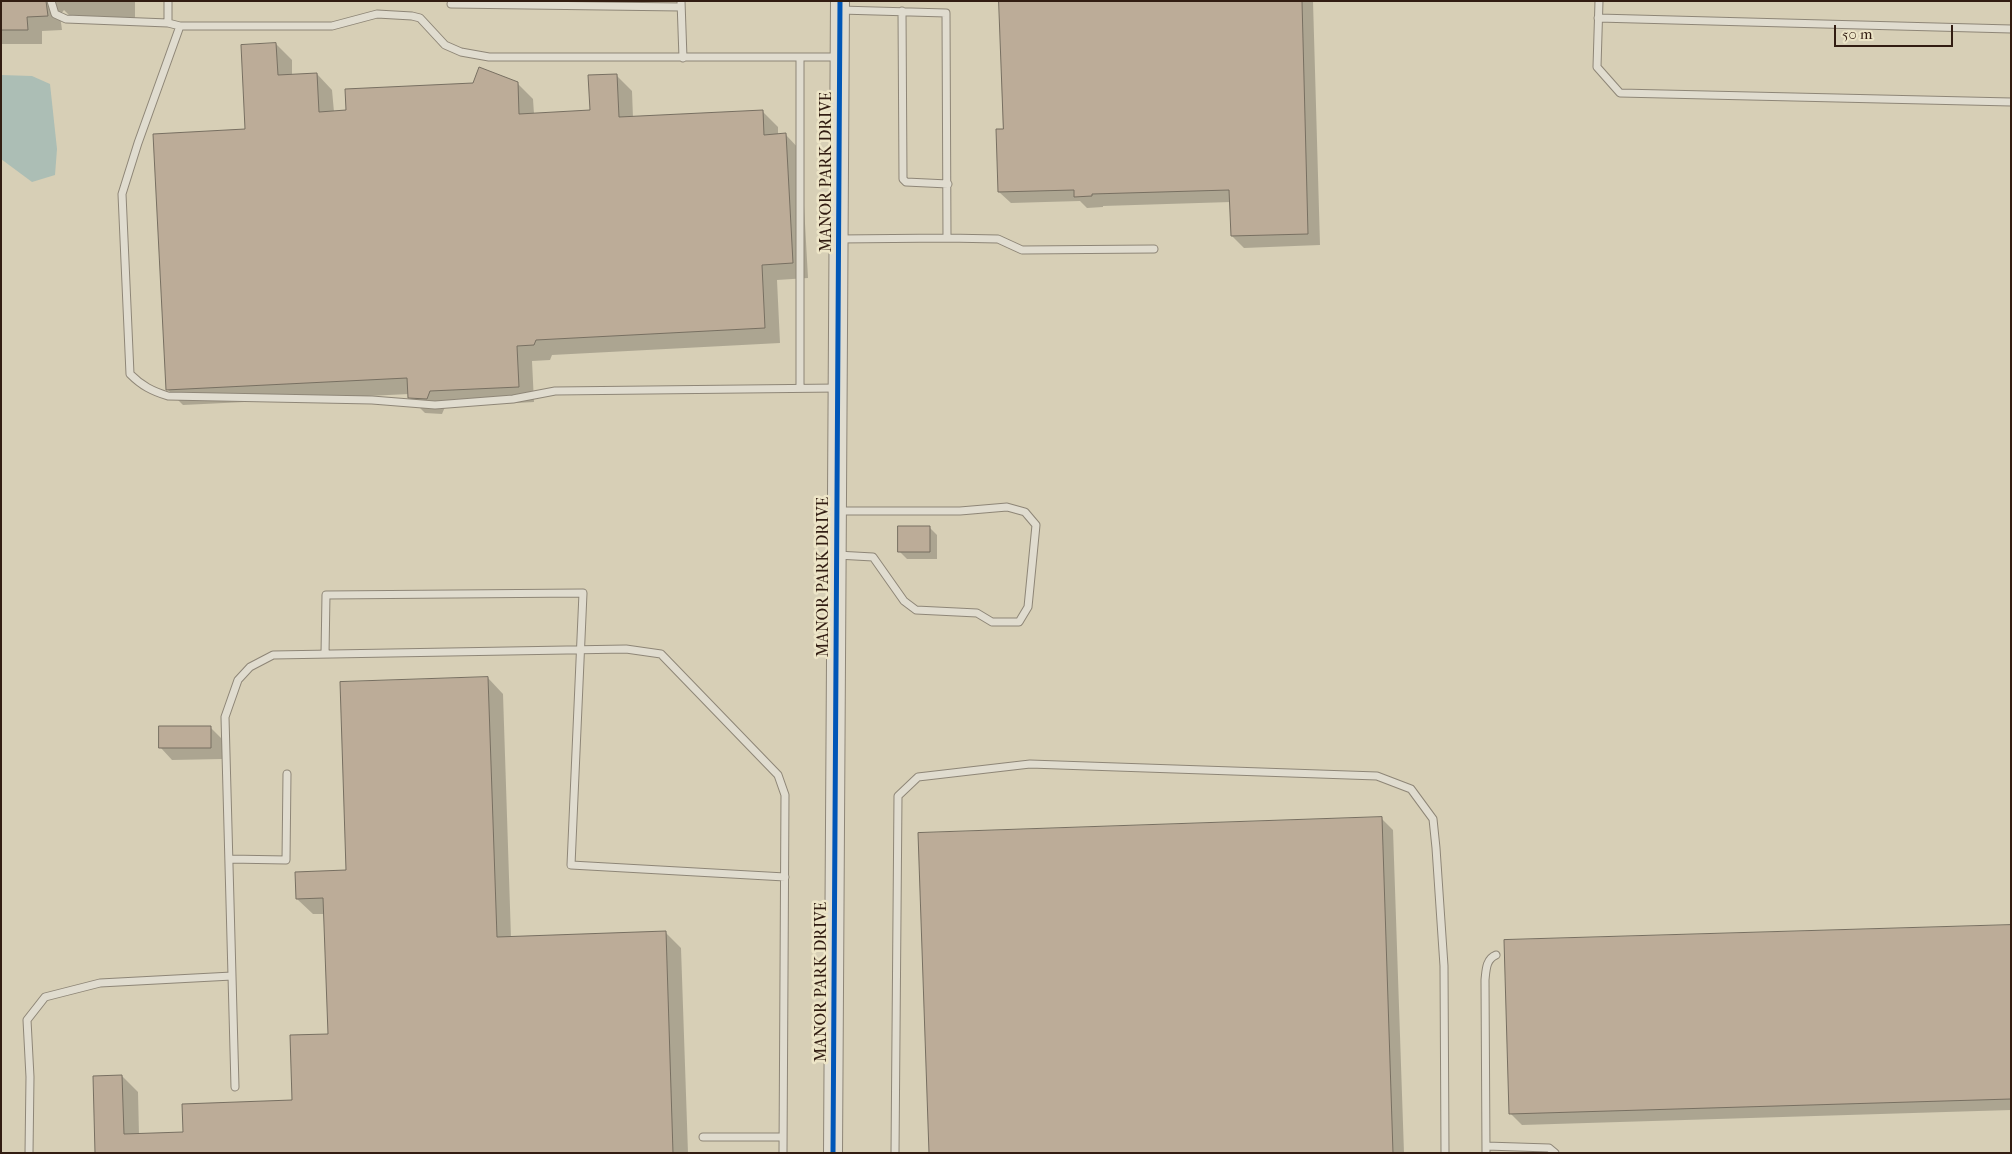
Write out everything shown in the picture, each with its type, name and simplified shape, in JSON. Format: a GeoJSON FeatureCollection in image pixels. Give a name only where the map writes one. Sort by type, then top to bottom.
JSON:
{"type":"FeatureCollection","features":[{"type":"Feature","properties":{"kind":"street","name":"MANOR PARK DRIVE"},"geometry":{"type":"LineString","coordinates":[[833,1153],[840,6]]}},
{"type":"Feature","properties":{"kind":"lane"},"geometry":{"type":"LineString","coordinates":[[52,1],[55,14],[66,19],[168,23],[180,26],[332,26],[377,14],[412,16],[420,18],[445,45],[477,56],[840,57]]}},
{"type":"Feature","properties":{"kind":"lane"},"geometry":{"type":"LineString","coordinates":[[168,1],[168,23]]}},
{"type":"Feature","properties":{"kind":"lane"},"geometry":{"type":"LineString","coordinates":[[1599,1],[1597,67],[1620,92],[2011,102]]}},
{"type":"Feature","properties":{"kind":"lane"},"geometry":{"type":"LineString","coordinates":[[451,4],[680,4],[683,58]]}},
{"type":"Feature","properties":{"kind":"lane"},"geometry":{"type":"LineString","coordinates":[[840,6],[944,12],[947,16],[948,238]]}},
{"type":"Feature","properties":{"kind":"lane"},"geometry":{"type":"LineString","coordinates":[[902,11],[903,178],[906,182],[948,184]]}},
{"type":"Feature","properties":{"kind":"lane"},"geometry":{"type":"LineString","coordinates":[[1598,18],[2011,29]]}},
{"type":"Feature","properties":{"kind":"lane"},"geometry":{"type":"LineString","coordinates":[[180,26],[138,143],[122,194],[130,374],[140,384],[152,391],[168,396],[372,400],[436,406],[513,399],[555,391],[838,388]]}},
{"type":"Feature","properties":{"kind":"lane"},"geometry":{"type":"LineString","coordinates":[[800,57],[800,388]]}},
{"type":"Feature","properties":{"kind":"lane"},"geometry":{"type":"LineString","coordinates":[[839,239],[948,238],[998,240],[1022,250],[1154,249]]}},
{"type":"Feature","properties":{"kind":"lane"},"geometry":{"type":"LineString","coordinates":[[837,511],[960,511],[1007,507],[1025,512],[1036,525],[1028,607],[1019,622],[992,622],[977,613],[916,610],[904,601],[873,557],[837,555]]}},
{"type":"Feature","properties":{"kind":"lane"},"geometry":{"type":"LineString","coordinates":[[325,654],[326,595],[583,593],[571,865],[785,877]]}},
{"type":"Feature","properties":{"kind":"lane"},"geometry":{"type":"LineString","coordinates":[[235,1087],[225,717],[238,680],[250,667],[273,655],[581,650],[626,650],[661,654],[778,775],[785,795],[783,1153]]}},
{"type":"Feature","properties":{"kind":"lane"},"geometry":{"type":"LineString","coordinates":[[895,1153],[898,796],[918,777],[1030,764],[1377,776],[1411,789],[1433,819],[1436,848],[1444,966],[1444,1153]]}},
{"type":"Feature","properties":{"kind":"lane"},"geometry":{"type":"LineString","coordinates":[[229,859],[286,860],[287,774]]}},
{"type":"Feature","properties":{"kind":"lane"},"geometry":{"type":"LineString","coordinates":[[1496,955],[1491,957],[1488,962],[1485,980],[1486,1149],[1549,1148],[1555,1153]]}},
{"type":"Feature","properties":{"kind":"lane"},"geometry":{"type":"LineString","coordinates":[[29,1153],[30,1077],[26,1020],[45,997],[100,983],[232,976]]}},
{"type":"Feature","properties":{"kind":"lane"},"geometry":{"type":"LineString","coordinates":[[703,1137],[783,1137]]}},
{"type":"Feature","properties":{"kind":"shaded area"},"geometry":{"type":"Polygon","coordinates":[[[1,75],[32,76],[50,84],[57,149],[55,175],[32,182],[1,159],[1,75]]]}},
{"type":"Feature","properties":{"kind":"building"},"geometry":{"type":"Polygon","coordinates":[[[1,1],[46,1],[48,16],[27,17],[28,30],[1,30],[1,1]]]}},
{"type":"Feature","properties":{"kind":"building"},"geometry":{"type":"Polygon","coordinates":[[[999,1],[1302,1],[1308,234],[1231,236],[1229,190],[1092,194],[1092,196],[1074,197],[1074,190],[998,192],[996,129],[1003,129],[999,1]]]}},
{"type":"Feature","properties":{"kind":"building"},"geometry":{"type":"Polygon","coordinates":[[[276,43],[278,75],[317,73],[319,112],[346,110],[345,89],[473,83],[479,67],[518,82],[519,114],[590,110],[588,75],[617,74],[619,117],[763,110],[764,135],[786,133],[793,263],[762,265],[765,328],[536,340],[534,345],[517,346],[519,387],[430,391],[427,399],[408,398],[407,378],[166,390],[153,134],[245,129],[241,45],[276,43]]]}},
{"type":"Feature","properties":{"kind":"building"},"geometry":{"type":"Polygon","coordinates":[[[898,526],[930,526],[930,552],[898,552],[898,526]]]}},
{"type":"Feature","properties":{"kind":"building"},"geometry":{"type":"Polygon","coordinates":[[[488,677],[497,937],[666,931],[673,1153],[95,1153],[93,1076],[122,1075],[124,1134],[183,1132],[182,1104],[292,1100],[290,1035],[328,1034],[323,898],[296,899],[295,872],[346,870],[340,682],[488,677]]]}},
{"type":"Feature","properties":{"kind":"building"},"geometry":{"type":"Polygon","coordinates":[[[159,726],[211,726],[211,748],[159,748],[159,726]]]}},
{"type":"Feature","properties":{"kind":"building"},"geometry":{"type":"Polygon","coordinates":[[[1382,817],[1393,1153],[929,1153],[918,833],[1382,817]]]}},
{"type":"Feature","properties":{"kind":"building"},"geometry":{"type":"Polygon","coordinates":[[[2011,925],[2011,1099],[1509,1114],[1504,940],[2011,925]]]}},
{"type":"Feature","properties":{"kind":"cycle path"},"geometry":{"type":"LineString","coordinates":[[833,1153],[840,1]]}}]}
